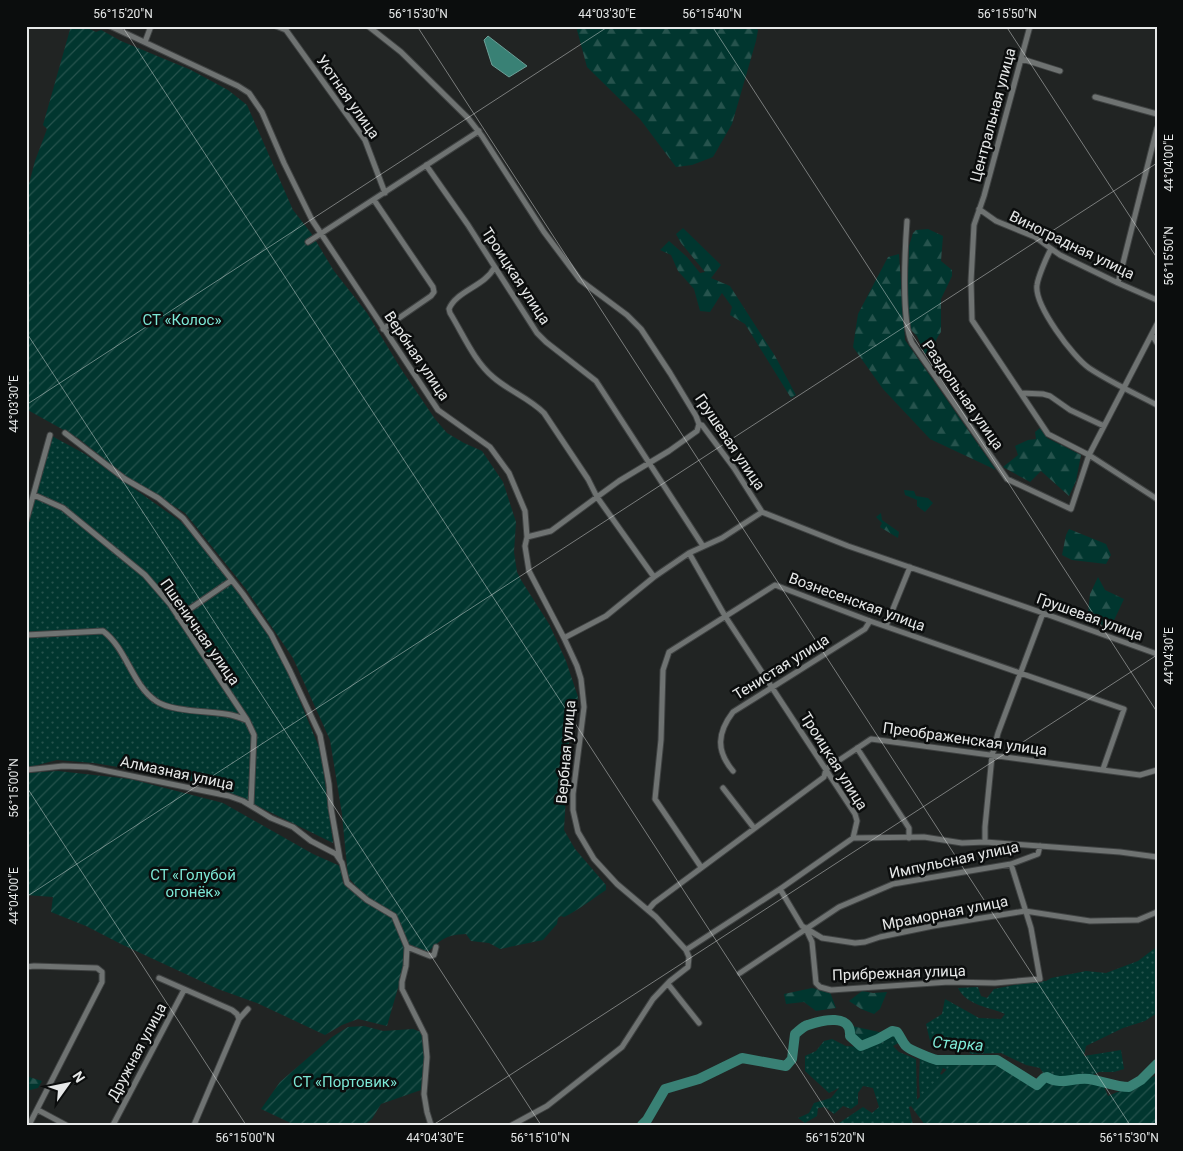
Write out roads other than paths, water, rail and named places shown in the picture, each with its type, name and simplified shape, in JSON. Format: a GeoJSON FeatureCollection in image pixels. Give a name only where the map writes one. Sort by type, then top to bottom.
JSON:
{"type":"FeatureCollection","features":[{"type":"Feature","properties":{"kind":"street","name":"Вербная улица"},"geometry":{"type":"LineString","coordinates":[[110,26],[238,86],[249,93],[262,112],[312,220],[438,410],[490,447],[502,462],[519,496],[524,511],[525,546],[529,571],[577,666],[584,693],[573,794],[573,810],[578,832],[594,859],[617,884],[656,917],[686,950]]}},
{"type":"Feature","properties":{"kind":"street"},"geometry":{"type":"LineString","coordinates":[[145,42],[151,26]]}},
{"type":"Feature","properties":{"kind":"street","name":"Уютная улица"},"geometry":{"type":"LineString","coordinates":[[276,26],[286,30],[365,140],[385,193]]}},
{"type":"Feature","properties":{"kind":"street","name":"Грушевая улица"},"geometry":{"type":"LineString","coordinates":[[368,26],[401,52],[468,118],[479,131],[544,232],[580,280],[627,315],[641,330],[670,373],[699,424],[702,425],[734,468],[762,512],[848,546],[1157,654]]}},
{"type":"Feature","properties":{"kind":"street","name":"Центральная улица"},"geometry":{"type":"LineString","coordinates":[[1030,26],[973,233],[972,320],[1048,434],[1089,454],[1157,499]]}},
{"type":"Feature","properties":{"kind":"street"},"geometry":{"type":"LineString","coordinates":[[1022,59],[1060,71]]}},
{"type":"Feature","properties":{"kind":"street"},"geometry":{"type":"LineString","coordinates":[[1094,97],[1157,114]]}},
{"type":"Feature","properties":{"kind":"street"},"geometry":{"type":"LineString","coordinates":[[1118,283],[1157,128]]}},
{"type":"Feature","properties":{"kind":"street"},"geometry":{"type":"LineString","coordinates":[[308,242],[479,131]]}},
{"type":"Feature","properties":{"kind":"street","name":"Троицкая улица"},"geometry":{"type":"LineString","coordinates":[[426,165],[468,225],[537,333],[596,381],[703,546]]}},
{"type":"Feature","properties":{"kind":"street"},"geometry":{"type":"LineString","coordinates":[[374,200],[433,287],[434,292],[383,329]]}},
{"type":"Feature","properties":{"kind":"street","name":"Виноградная улица"},"geometry":{"type":"LineString","coordinates":[[979,209],[996,222],[1035,237],[1051,249],[1118,283],[1157,300]]}},
{"type":"Feature","properties":{"kind":"street","name":"Раздольная улица"},"geometry":{"type":"LineString","coordinates":[[908,221],[906,240],[906,320],[909,337],[1007,479],[1071,509],[1089,454]]}},
{"type":"Feature","properties":{"kind":"street"},"geometry":{"type":"LineString","coordinates":[[1051,249],[1037,284],[1042,309],[1074,355],[1088,368],[1157,405]]}},
{"type":"Feature","properties":{"kind":"street"},"geometry":{"type":"LineString","coordinates":[[494,268],[488,277],[453,302],[449,309],[491,376],[537,406],[544,413],[588,479],[597,497],[654,577]]}},
{"type":"Feature","properties":{"kind":"street"},"geometry":{"type":"LineString","coordinates":[[1089,454],[1157,324]]}},
{"type":"Feature","properties":{"kind":"street"},"geometry":{"type":"LineString","coordinates":[[1152,334],[1157,343]]}},
{"type":"Feature","properties":{"kind":"street"},"geometry":{"type":"LineString","coordinates":[[1021,393],[1050,396],[1070,410],[1104,426]]}},
{"type":"Feature","properties":{"kind":"street"},"geometry":{"type":"LineString","coordinates":[[526,537],[551,531],[619,481],[669,451],[694,433],[699,424]]}},
{"type":"Feature","properties":{"kind":"street"},"geometry":{"type":"LineString","coordinates":[[65,433],[125,479],[158,498],[178,513],[232,580],[276,643],[316,726],[325,757],[331,808],[340,859],[347,883],[367,900],[394,916],[407,947],[402,989],[425,1035],[428,1057],[424,1094],[427,1112],[432,1125]]}},
{"type":"Feature","properties":{"kind":"street"},"geometry":{"type":"LineString","coordinates":[[26,521],[50,435]]}},
{"type":"Feature","properties":{"kind":"street","name":"Пшеничная улица"},"geometry":{"type":"LineString","coordinates":[[34,495],[63,508],[112,546],[145,575],[170,604],[247,720],[254,735],[251,805]]}},
{"type":"Feature","properties":{"kind":"street"},"geometry":{"type":"LineString","coordinates":[[564,638],[606,616],[654,577],[690,553],[722,538],[762,512]]}},
{"type":"Feature","properties":{"kind":"street","name":"Троицкая улица"},"geometry":{"type":"LineString","coordinates":[[690,553],[725,616],[855,814],[857,821],[853,838]]}},
{"type":"Feature","properties":{"kind":"street"},"geometry":{"type":"LineString","coordinates":[[886,626],[910,567]]}},
{"type":"Feature","properties":{"kind":"street"},"geometry":{"type":"LineString","coordinates":[[178,617],[232,580]]}},
{"type":"Feature","properties":{"kind":"street","name":"Вознесенская улица"},"geometry":{"type":"LineString","coordinates":[[701,867],[655,799],[664,670],[669,652],[775,585],[870,621],[1124,709],[1103,769]]}},
{"type":"Feature","properties":{"kind":"street"},"geometry":{"type":"LineString","coordinates":[[985,842],[992,756],[998,733],[1043,613]]}},
{"type":"Feature","properties":{"kind":"street","name":"Тенистая улица"},"geometry":{"type":"LineString","coordinates":[[733,772],[724,760],[719,740],[725,723],[733,712],[865,629],[870,621]]}},
{"type":"Feature","properties":{"kind":"street"},"geometry":{"type":"LineString","coordinates":[[26,634],[103,632],[112,638],[145,690],[156,702],[186,709],[232,715],[247,720]]}},
{"type":"Feature","properties":{"kind":"street","name":"Преображенская улица"},"geometry":{"type":"LineString","coordinates":[[648,910],[654,903],[701,867],[824,777],[826,769],[870,739],[1140,775],[1157,770]]}},
{"type":"Feature","properties":{"kind":"street"},"geometry":{"type":"LineString","coordinates":[[857,748],[909,828],[908,838]]}},
{"type":"Feature","properties":{"kind":"street","name":"Алмазная улица"},"geometry":{"type":"LineString","coordinates":[[26,770],[63,766],[88,767],[235,798],[251,805],[271,818],[293,827],[311,841],[331,850],[340,859]]}},
{"type":"Feature","properties":{"kind":"street"},"geometry":{"type":"LineString","coordinates":[[723,788],[754,828]]}},
{"type":"Feature","properties":{"kind":"street"},"geometry":{"type":"LineString","coordinates":[[512,1125],[547,1106],[622,1046],[653,999],[688,967],[689,957],[686,950],[780,889],[853,838],[924,837],[962,843],[985,842],[1120,852],[1157,858]]}},
{"type":"Feature","properties":{"kind":"street","name":"Импульсная улица"},"geometry":{"type":"LineString","coordinates":[[740,973],[839,907],[893,884],[1011,864],[1038,854],[1040,846]]}},
{"type":"Feature","properties":{"kind":"street"},"geometry":{"type":"LineString","coordinates":[[1011,864],[1025,911]]}},
{"type":"Feature","properties":{"kind":"street"},"geometry":{"type":"LineString","coordinates":[[780,889],[802,926],[806,929]]}},
{"type":"Feature","properties":{"kind":"street","name":"Мраморная улица"},"geometry":{"type":"LineString","coordinates":[[806,929],[822,938],[855,943],[933,926],[1025,911],[1090,921],[1138,920],[1157,912]]}},
{"type":"Feature","properties":{"kind":"street","name":"Прибрежная улица"},"geometry":{"type":"LineString","coordinates":[[806,929],[812,942],[816,983],[820,987],[831,990],[949,982],[994,983],[1040,979],[1031,928],[1025,911]]}},
{"type":"Feature","properties":{"kind":"street"},"geometry":{"type":"LineString","coordinates":[[407,947],[430,956],[434,954],[436,947]]}},
{"type":"Feature","properties":{"kind":"street"},"geometry":{"type":"LineString","coordinates":[[26,967],[98,968],[102,972],[102,982],[29,1125]]}},
{"type":"Feature","properties":{"kind":"street"},"geometry":{"type":"LineString","coordinates":[[159,978],[232,1010],[239,1019]]}},
{"type":"Feature","properties":{"kind":"street"},"geometry":{"type":"LineString","coordinates":[[668,984],[699,1023]]}},
{"type":"Feature","properties":{"kind":"street","name":"Дружная улица"},"geometry":{"type":"LineString","coordinates":[[113,1125],[184,990]]}},
{"type":"Feature","properties":{"kind":"street"},"geometry":{"type":"LineString","coordinates":[[200,997],[203,990]]}},
{"type":"Feature","properties":{"kind":"street"},"geometry":{"type":"LineString","coordinates":[[194,1125],[239,1019],[248,1009]]}},
{"type":"Feature","properties":{"kind":"street"},"geometry":{"type":"LineString","coordinates":[[38,1110],[66,1125]]}},
{"type":"Feature","properties":{"kind":"waterway","name":"Старка"},"geometry":{"type":"LineString","coordinates":[[642,1125],[647,1120],[665,1089],[699,1079],[742,1058],[786,1066],[792,1059],[795,1034],[803,1027],[828,1020],[841,1021],[846,1024],[850,1036],[861,1046],[892,1031],[897,1032],[908,1047],[930,1058],[937,1060],[997,1060],[1037,1085],[1047,1077],[1057,1081],[1089,1079],[1129,1087],[1141,1080],[1157,1064]]}},
{"type":"Feature","properties":{"kind":"park label","name":"СТ «Колос»"},"geometry":{"type":"Point","coordinates":[182,320]}},
{"type":"Feature","properties":{"kind":"park label","name":"СТ «Голубой огонёк»"},"geometry":{"type":"Point","coordinates":[193,884]}},
{"type":"Feature","properties":{"kind":"park label","name":"СТ «Портовик»"},"geometry":{"type":"Point","coordinates":[345,1082]}}]}
